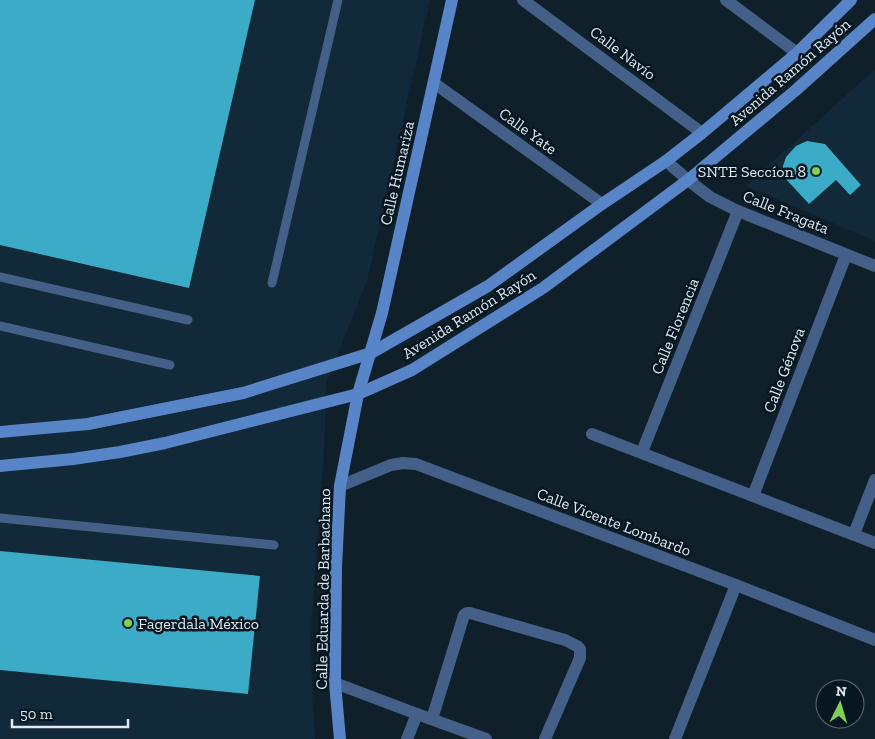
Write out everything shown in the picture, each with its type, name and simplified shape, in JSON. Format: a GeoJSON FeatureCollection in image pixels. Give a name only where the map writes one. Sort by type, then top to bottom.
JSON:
{"type":"FeatureCollection","features":[{"type":"Feature","properties":{"kind":"main road","name":"Calle Humariza"},"geometry":{"type":"LineString","coordinates":[[371,353],[382,313],[452,0]]}},
{"type":"Feature","properties":{"kind":"main road","name":"Avenida Ramón Rayón"},"geometry":{"type":"LineString","coordinates":[[0,432],[88,424],[243,392],[371,353],[488,286],[602,204],[666,161],[797,53],[851,0]]}},
{"type":"Feature","properties":{"kind":"main road","name":"Avenida Ramón Rayón"},"geometry":{"type":"LineString","coordinates":[[0,466],[73,459],[165,443],[358,394],[412,370],[543,288],[688,180],[796,90],[875,19]]}},
{"type":"Feature","properties":{"kind":"main road","name":"Calle Eduarda de Barbachano"},"geometry":{"type":"LineString","coordinates":[[340,739],[335,683],[336,567],[340,486],[358,394],[371,353]]}},
{"type":"Feature","properties":{"kind":"street","name":"Calle Navío"},"geometry":{"type":"LineString","coordinates":[[523,0],[702,133]]}},
{"type":"Feature","properties":{"kind":"street"},"geometry":{"type":"LineString","coordinates":[[726,0],[797,53]]}},
{"type":"Feature","properties":{"kind":"street","name":"Calle Yate"},"geometry":{"type":"LineString","coordinates":[[434,83],[602,204]]}},
{"type":"Feature","properties":{"kind":"street","name":"Calle Fragata"},"geometry":{"type":"LineString","coordinates":[[666,161],[710,197],[738,211],[875,266]]}},
{"type":"Feature","properties":{"kind":"street","name":"Calle Florencia"},"geometry":{"type":"LineString","coordinates":[[642,452],[738,211]]}},
{"type":"Feature","properties":{"kind":"street","name":"Calle Génova"},"geometry":{"type":"LineString","coordinates":[[753,496],[846,255]]}},
{"type":"Feature","properties":{"kind":"street"},"geometry":{"type":"LineString","coordinates":[[592,434],[875,543]]}},
{"type":"Feature","properties":{"kind":"street","name":"Calle Vicente Lombardo"},"geometry":{"type":"LineString","coordinates":[[340,486],[391,465],[403,463],[416,464],[736,585],[875,640]]}},
{"type":"Feature","properties":{"kind":"street"},"geometry":{"type":"LineString","coordinates":[[854,534],[875,480]]}},
{"type":"Feature","properties":{"kind":"street"},"geometry":{"type":"LineString","coordinates":[[675,739],[736,585]]}},
{"type":"Feature","properties":{"kind":"street"},"geometry":{"type":"LineString","coordinates":[[432,719],[464,615],[467,613],[565,640],[580,649],[580,658],[546,739]]}},
{"type":"Feature","properties":{"kind":"street"},"geometry":{"type":"LineString","coordinates":[[335,683],[486,739]]}},
{"type":"Feature","properties":{"kind":"street"},"geometry":{"type":"LineString","coordinates":[[407,739],[417,714]]}},
{"type":"Feature","properties":{"kind":"lane"},"geometry":{"type":"LineString","coordinates":[[272,283],[338,0]]}},
{"type":"Feature","properties":{"kind":"lane"},"geometry":{"type":"LineString","coordinates":[[0,277],[188,320]]}},
{"type":"Feature","properties":{"kind":"lane"},"geometry":{"type":"LineString","coordinates":[[0,326],[170,365]]}},
{"type":"Feature","properties":{"kind":"lane"},"geometry":{"type":"LineString","coordinates":[[0,518],[274,545]]}},
{"type":"Feature","properties":{"kind":"shaded area"},"geometry":{"type":"Polygon","coordinates":[[[0,0],[430,0],[367,281],[326,384],[325,436],[310,643],[315,739],[0,739],[0,0]]]}},
{"type":"Feature","properties":{"kind":"shaded area"},"geometry":{"type":"Polygon","coordinates":[[[875,69],[875,241],[746,186],[875,69]]]}},
{"type":"Feature","properties":{"kind":"building"},"geometry":{"type":"Polygon","coordinates":[[[0,0],[255,0],[189,288],[0,245],[0,0]]]}},
{"type":"Feature","properties":{"kind":"building","name":"SNTE Seccíon 8"},"geometry":{"type":"Polygon","coordinates":[[[807,141],[825,144],[861,185],[850,195],[836,180],[809,204],[784,177],[783,166],[786,157],[796,146],[807,141]]]}},
{"type":"Feature","properties":{"kind":"building","name":"Fagerdala México"},"geometry":{"type":"Polygon","coordinates":[[[0,551],[260,576],[248,694],[0,670],[0,551]]]}},
{"type":"Feature","properties":{"kind":"place","name":"SNTE Seccíon 8"},"geometry":{"type":"Point","coordinates":[816,171]}},
{"type":"Feature","properties":{"kind":"place","name":"Fagerdala México"},"geometry":{"type":"Point","coordinates":[128,623]}}]}
